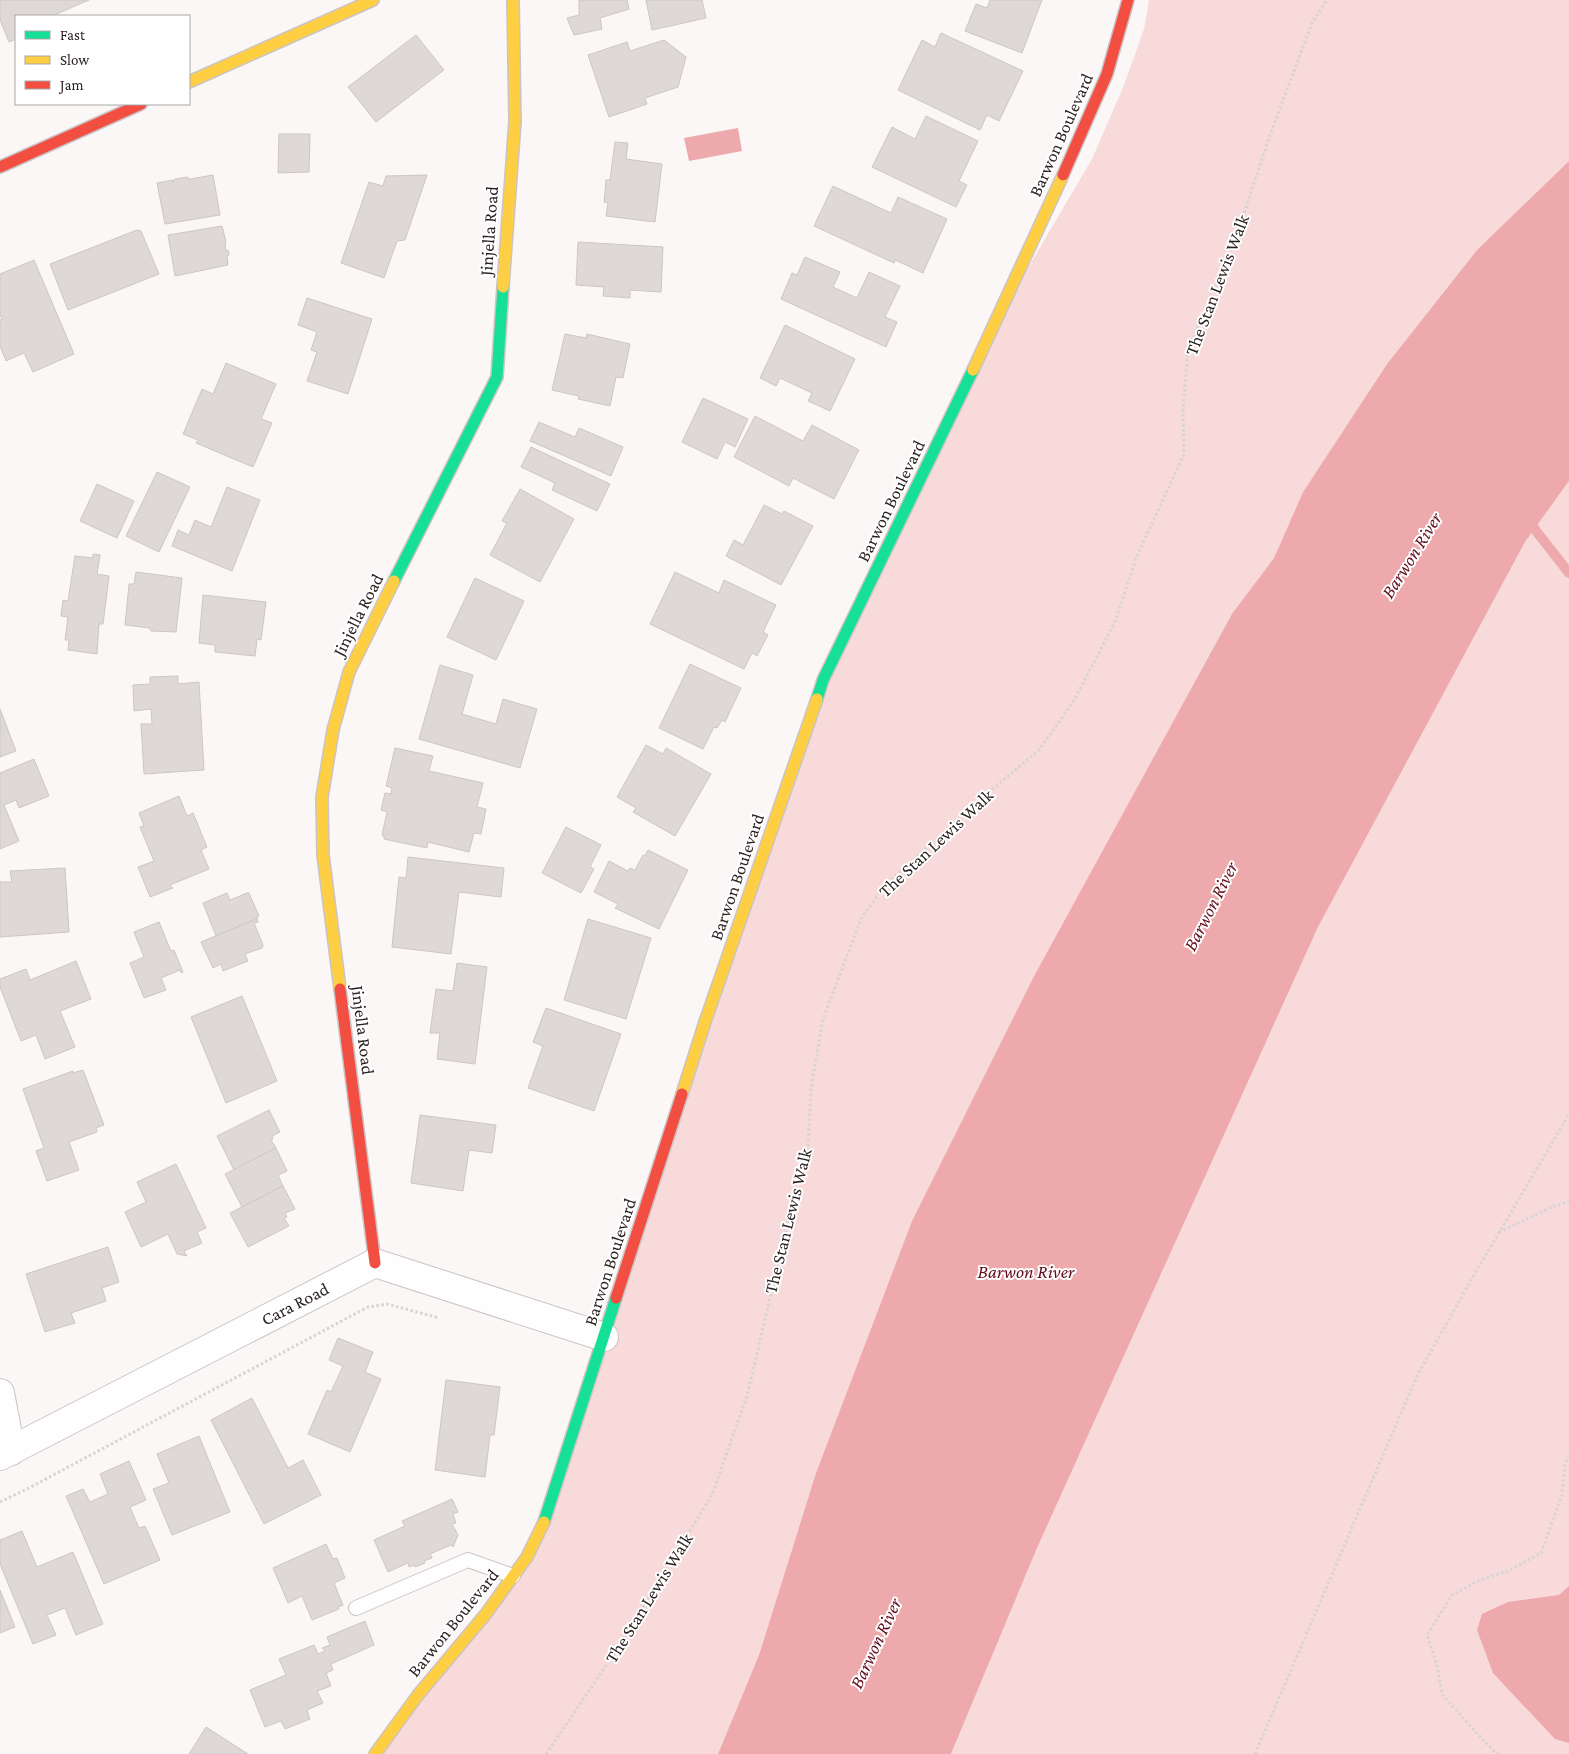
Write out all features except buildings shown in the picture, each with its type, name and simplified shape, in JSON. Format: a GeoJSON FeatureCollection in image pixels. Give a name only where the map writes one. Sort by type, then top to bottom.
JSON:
{"type":"FeatureCollection","features":[{"type":"Feature","properties":{"kind":"street"},"geometry":{"type":"LineString","coordinates":[[190,82],[374,0]]}},
{"type":"Feature","properties":{"kind":"street","name":"Jinjella Road"},"geometry":{"type":"LineString","coordinates":[[375,1263],[323,855],[322,797],[333,730],[349,672],[497,377],[515,121],[513,0]]}},
{"type":"Feature","properties":{"kind":"street","name":"Barwon Boulevard"},"geometry":{"type":"LineString","coordinates":[[375,1754],[418,1695],[484,1616],[526,1557],[542,1528],[705,1022],[823,680],[999,317],[1085,126],[1107,74],[1128,0]]}},
{"type":"Feature","properties":{"kind":"street"},"geometry":{"type":"LineString","coordinates":[[0,166],[139,105]]}},
{"type":"Feature","properties":{"kind":"street"},"geometry":{"type":"LineString","coordinates":[[375,1263],[604,1337]]}},
{"type":"Feature","properties":{"kind":"street","name":"Cara Road"},"geometry":{"type":"LineString","coordinates":[[6,1453],[375,1263]]}},
{"type":"Feature","properties":{"kind":"street"},"geometry":{"type":"LineString","coordinates":[[0,1393],[6,1453]]}},
{"type":"Feature","properties":{"kind":"lane"},"geometry":{"type":"LineString","coordinates":[[356,1608],[468,1560],[513,1576]]}},
{"type":"Feature","properties":{"kind":"path","name":"The Stan Lewis Walk"},"geometry":{"type":"LineString","coordinates":[[546,1754],[618,1648],[712,1495],[747,1396],[808,1144],[811,1089],[823,1019],[861,919],[886,884],[1039,750],[1073,702],[1114,624],[1137,556],[1184,454],[1182,407],[1188,351],[1233,247],[1270,135],[1312,23],[1327,0]]}},
{"type":"Feature","properties":{"kind":"path"},"geometry":{"type":"LineString","coordinates":[[1256,1754],[1417,1376],[1569,1114]]}},
{"type":"Feature","properties":{"kind":"path"},"geometry":{"type":"LineString","coordinates":[[1499,1232],[1554,1206],[1569,1202]]}},
{"type":"Feature","properties":{"kind":"path"},"geometry":{"type":"LineString","coordinates":[[0,1502],[368,1307],[387,1304],[441,1319]]}},
{"type":"Feature","properties":{"kind":"path"},"geometry":{"type":"LineString","coordinates":[[1499,1754],[1472,1728],[1442,1694],[1437,1666],[1428,1635],[1452,1594],[1480,1580],[1508,1572],[1541,1553],[1562,1495],[1565,1463],[1569,1455]]}},
{"type":"Feature","properties":{"kind":"shaded area"},"geometry":{"type":"Polygon","coordinates":[[[1149,0],[1569,0],[1569,161],[1477,250],[1387,364],[1303,492],[1274,558],[1232,615],[1033,978],[912,1221],[816,1473],[759,1655],[718,1754],[375,1754],[527,1557],[823,680],[999,317],[1092,159],[1124,85],[1144,29],[1149,0]]]}},
{"type":"Feature","properties":{"kind":"shaded area"},"geometry":{"type":"Polygon","coordinates":[[[1569,481],[1569,1754],[951,1754],[1037,1548],[1318,927],[1525,542],[1569,481]]]}},
{"type":"Feature","properties":{"kind":"water"},"geometry":{"type":"Polygon","coordinates":[[[738,128],[742,151],[689,161],[684,138],[738,128]]]}},
{"type":"Feature","properties":{"kind":"water","name":"Barwon River"},"geometry":{"type":"Polygon","coordinates":[[[1569,161],[1569,481],[1525,542],[1318,927],[1037,1548],[951,1754],[718,1754],[759,1655],[816,1473],[912,1221],[1033,978],[1232,614],[1274,558],[1303,492],[1387,364],[1477,250],[1569,161]]]}},
{"type":"Feature","properties":{"kind":"water"},"geometry":{"type":"Polygon","coordinates":[[[1569,1586],[1569,1743],[1555,1739],[1493,1673],[1477,1630],[1482,1614],[1508,1602],[1559,1595],[1569,1586]]]}},
{"type":"Feature","properties":{"kind":"waterway"},"geometry":{"type":"LineString","coordinates":[[1526,518],[1569,573]]}},
{"type":"Feature","properties":{"kind":"traffic: fast"},"geometry":{"type":"LineString","coordinates":[[394,581],[497,377],[503,287]]}},
{"type":"Feature","properties":{"kind":"traffic: fast"},"geometry":{"type":"LineString","coordinates":[[817,699],[823,680],[973,370]]}},
{"type":"Feature","properties":{"kind":"traffic: fast"},"geometry":{"type":"LineString","coordinates":[[544,1522],[616,1298]]}},
{"type":"Feature","properties":{"kind":"traffic: slow"},"geometry":{"type":"LineString","coordinates":[[190,82],[373,0]]}},
{"type":"Feature","properties":{"kind":"traffic: slow"},"geometry":{"type":"LineString","coordinates":[[503,287],[515,121],[513,0]]}},
{"type":"Feature","properties":{"kind":"traffic: slow"},"geometry":{"type":"LineString","coordinates":[[973,370],[1063,175]]}},
{"type":"Feature","properties":{"kind":"traffic: slow"},"geometry":{"type":"LineString","coordinates":[[340,989],[323,855],[322,797],[333,730],[349,672],[394,581]]}},
{"type":"Feature","properties":{"kind":"traffic: slow"},"geometry":{"type":"LineString","coordinates":[[682,1094],[705,1022],[817,699]]}},
{"type":"Feature","properties":{"kind":"traffic: slow"},"geometry":{"type":"LineString","coordinates":[[375,1754],[418,1695],[485,1615],[527,1557],[544,1522]]}},
{"type":"Feature","properties":{"kind":"traffic: jam"},"geometry":{"type":"LineString","coordinates":[[1063,175],[1107,74],[1128,0]]}},
{"type":"Feature","properties":{"kind":"traffic: jam"},"geometry":{"type":"LineString","coordinates":[[0,167],[139,105]]}},
{"type":"Feature","properties":{"kind":"traffic: jam"},"geometry":{"type":"LineString","coordinates":[[340,989],[375,1263]]}},
{"type":"Feature","properties":{"kind":"traffic: jam"},"geometry":{"type":"LineString","coordinates":[[616,1298],[682,1094]]}}]}
